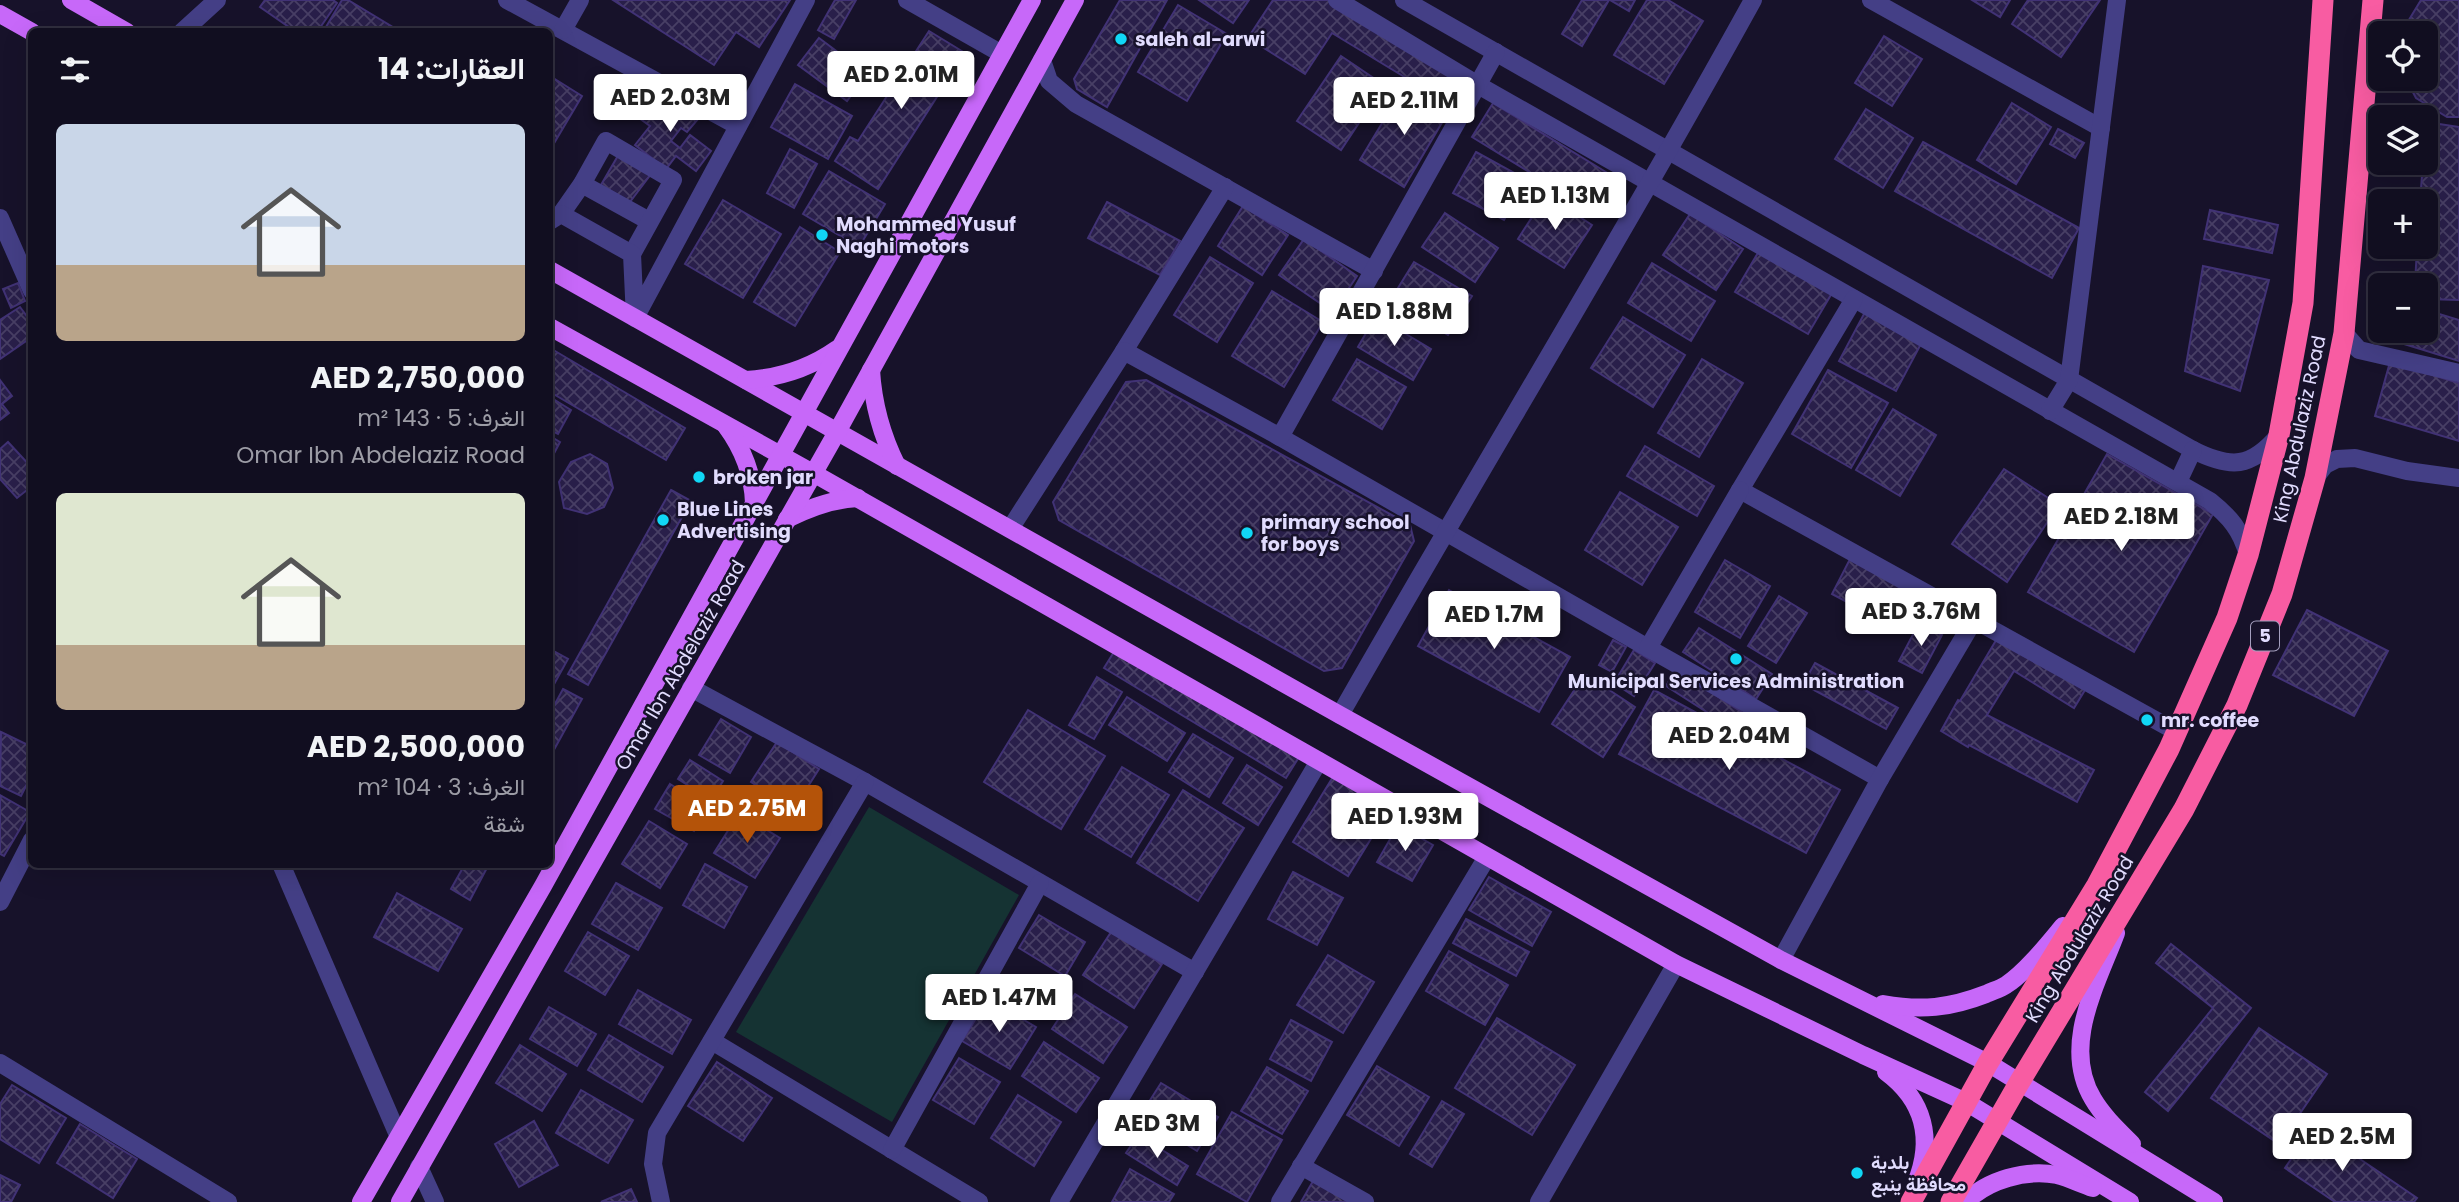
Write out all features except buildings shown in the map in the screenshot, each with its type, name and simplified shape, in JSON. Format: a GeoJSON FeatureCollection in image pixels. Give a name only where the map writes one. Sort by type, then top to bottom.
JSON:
{"type":"FeatureCollection","features":[{"type":"Feature","properties":{"kind":"highway","name":"King Abdulaziz Road"},"geometry":{"type":"LineString","coordinates":[[1909,1202],[1989,1063],[2097,886],[2177,732],[2227,618],[2248,555],[2279,435],[2302,303],[2323,0]]}},
{"type":"Feature","properties":{"kind":"highway","name":"King Abdulaziz Road"},"geometry":{"type":"LineString","coordinates":[[1951,1202],[1997,1120],[2184,809],[2237,705],[2282,594],[2315,478],[2343,333],[2373,0]]}},
{"type":"Feature","properties":{"kind":"main road"},"geometry":{"type":"LineString","coordinates":[[71,0],[120,28]]}},
{"type":"Feature","properties":{"kind":"main road","name":"Omar Ibn Abdelaziz Road"},"geometry":{"type":"LineString","coordinates":[[553,868],[1032,0]]}},
{"type":"Feature","properties":{"kind":"main road","name":"Omar Ibn Abdelaziz Road"},"geometry":{"type":"LineString","coordinates":[[400,1202],[837,432],[1075,0]]}},
{"type":"Feature","properties":{"kind":"main road"},"geometry":{"type":"LineString","coordinates":[[0,14],[28,30]]}},
{"type":"Feature","properties":{"kind":"main road"},"geometry":{"type":"LineString","coordinates":[[553,272],[1781,960],[1989,1063],[2214,1202]]}},
{"type":"Feature","properties":{"kind":"main road"},"geometry":{"type":"LineString","coordinates":[[553,329],[858,498],[1676,964],[1966,1102],[2129,1202]]}},
{"type":"Feature","properties":{"kind":"main road"},"geometry":{"type":"LineString","coordinates":[[746,380],[769,379],[818,362],[840,347]]}},
{"type":"Feature","properties":{"kind":"main road"},"geometry":{"type":"LineString","coordinates":[[871,370],[873,395],[887,446],[897,466]]}},
{"type":"Feature","properties":{"kind":"main road"},"geometry":{"type":"LineString","coordinates":[[724,423],[738,442],[750,473],[754,503]]}},
{"type":"Feature","properties":{"kind":"main road"},"geometry":{"type":"LineString","coordinates":[[787,519],[802,511],[858,498]]}},
{"type":"Feature","properties":{"kind":"main road","name":"Omar Ibn Abdelaziz Road"},"geometry":{"type":"LineString","coordinates":[[361,1202],[553,868]]}},
{"type":"Feature","properties":{"kind":"main road"},"geometry":{"type":"LineString","coordinates":[[1864,1001],[1913,1009],[1939,1007],[2006,986],[2044,948],[2097,886]]}},
{"type":"Feature","properties":{"kind":"main road"},"geometry":{"type":"LineString","coordinates":[[2127,903],[2084,1020],[2080,1063],[2093,1100],[2113,1125],[2152,1164]]}},
{"type":"Feature","properties":{"kind":"main road"},"geometry":{"type":"LineString","coordinates":[[1863,1055],[1899,1081],[1914,1099],[1922,1116],[1924,1145],[1921,1170],[1909,1202]]}},
{"type":"Feature","properties":{"kind":"main road"},"geometry":{"type":"LineString","coordinates":[[1966,1202],[1990,1184],[2034,1174],[2056,1175],[2129,1202]]}},
{"type":"Feature","properties":{"kind":"street"},"geometry":{"type":"LineString","coordinates":[[186,28],[217,0]]}},
{"type":"Feature","properties":{"kind":"street"},"geometry":{"type":"LineString","coordinates":[[507,0],[738,126]]}},
{"type":"Feature","properties":{"kind":"street"},"geometry":{"type":"LineString","coordinates":[[563,30],[580,0]]}},
{"type":"Feature","properties":{"kind":"street"},"geometry":{"type":"LineString","coordinates":[[635,318],[806,0]]}},
{"type":"Feature","properties":{"kind":"street"},"geometry":{"type":"LineString","coordinates":[[907,0],[1002,54]]}},
{"type":"Feature","properties":{"kind":"street"},"geometry":{"type":"LineString","coordinates":[[1337,0],[1478,85],[2210,501],[2227,515],[2244,538],[2248,555]]}},
{"type":"Feature","properties":{"kind":"street"},"geometry":{"type":"LineString","coordinates":[[1405,0],[2215,461],[2233,464],[2250,460],[2266,451],[2279,435]]}},
{"type":"Feature","properties":{"kind":"street"},"geometry":{"type":"LineString","coordinates":[[1340,715],[1445,530],[1651,183],[1753,0]]}},
{"type":"Feature","properties":{"kind":"street"},"geometry":{"type":"LineString","coordinates":[[1871,0],[2101,128]]}},
{"type":"Feature","properties":{"kind":"street"},"geometry":{"type":"LineString","coordinates":[[2050,411],[2069,380],[2117,0]]}},
{"type":"Feature","properties":{"kind":"street"},"geometry":{"type":"LineString","coordinates":[[1280,438],[1496,52]]}},
{"type":"Feature","properties":{"kind":"street"},"geometry":{"type":"LineString","coordinates":[[1042,60],[1049,81],[1066,97],[1374,271]]}},
{"type":"Feature","properties":{"kind":"street"},"geometry":{"type":"LineString","coordinates":[[632,254],[555,218],[582,184],[606,141],[673,180],[632,254],[635,318]]}},
{"type":"Feature","properties":{"kind":"street"},"geometry":{"type":"LineString","coordinates":[[582,184],[649,221]]}},
{"type":"Feature","properties":{"kind":"street"},"geometry":{"type":"LineString","coordinates":[[1010,529],[1225,187]]}},
{"type":"Feature","properties":{"kind":"street"},"geometry":{"type":"LineString","coordinates":[[0,218],[28,282]]}},
{"type":"Feature","properties":{"kind":"street"},"geometry":{"type":"LineString","coordinates":[[1648,648],[1854,299]]}},
{"type":"Feature","properties":{"kind":"street"},"geometry":{"type":"LineString","coordinates":[[2343,333],[2359,350],[2459,373]]}},
{"type":"Feature","properties":{"kind":"street"},"geometry":{"type":"LineString","coordinates":[[1124,351],[1445,530],[1880,779]]}},
{"type":"Feature","properties":{"kind":"street"},"geometry":{"type":"LineString","coordinates":[[2178,482],[2193,450]]}},
{"type":"Feature","properties":{"kind":"street"},"geometry":{"type":"LineString","coordinates":[[2315,478],[2325,465],[2337,459],[2356,457],[2407,471],[2459,478]]}},
{"type":"Feature","properties":{"kind":"street"},"geometry":{"type":"LineString","coordinates":[[1740,490],[2177,732]]}},
{"type":"Feature","properties":{"kind":"street"},"geometry":{"type":"LineString","coordinates":[[1781,960],[1880,779],[1974,620]]}},
{"type":"Feature","properties":{"kind":"street"},"geometry":{"type":"LineString","coordinates":[[691,688],[865,782],[1195,972]]}},
{"type":"Feature","properties":{"kind":"street"},"geometry":{"type":"LineString","coordinates":[[1059,1202],[1319,761]]}},
{"type":"Feature","properties":{"kind":"street"},"geometry":{"type":"LineString","coordinates":[[662,1202],[653,1164],[657,1133],[865,782]]}},
{"type":"Feature","properties":{"kind":"street"},"geometry":{"type":"LineString","coordinates":[[0,902],[28,848]]}},
{"type":"Feature","properties":{"kind":"street"},"geometry":{"type":"LineString","coordinates":[[1280,1202],[1487,857]]}},
{"type":"Feature","properties":{"kind":"street"},"geometry":{"type":"LineString","coordinates":[[283,868],[398,1135]]}},
{"type":"Feature","properties":{"kind":"street"},"geometry":{"type":"LineString","coordinates":[[892,1150],[1040,883]]}},
{"type":"Feature","properties":{"kind":"street"},"geometry":{"type":"LineString","coordinates":[[1539,1202],[1676,964]]}},
{"type":"Feature","properties":{"kind":"street"},"geometry":{"type":"LineString","coordinates":[[712,1041],[979,1202]]}},
{"type":"Feature","properties":{"kind":"street"},"geometry":{"type":"LineString","coordinates":[[0,1063],[228,1202]]}},
{"type":"Feature","properties":{"kind":"street"},"geometry":{"type":"LineString","coordinates":[[1301,1166],[1366,1202]]}},
{"type":"Feature","properties":{"kind":"street"},"geometry":{"type":"LineString","coordinates":[[419,1167],[435,1202]]}},
{"type":"Feature","properties":{"kind":"green space"},"geometry":{"type":"Polygon","coordinates":[[[869,807],[1019,895],[892,1122],[736,1032],[869,807]]]}},
{"type":"Feature","properties":{"kind":"place","name":"saleh al-arwi"},"geometry":{"type":"Point","coordinates":[1121,39]}},
{"type":"Feature","properties":{"kind":"place","name":"Mohammed Yusuf Naghi motors"},"geometry":{"type":"Point","coordinates":[822,235]}},
{"type":"Feature","properties":{"kind":"place","name":"broken jar"},"geometry":{"type":"Point","coordinates":[699,477]}},
{"type":"Feature","properties":{"kind":"place","name":"Blue Lines Advertising"},"geometry":{"type":"Point","coordinates":[663,520]}},
{"type":"Feature","properties":{"kind":"place","name":"primary school for boys"},"geometry":{"type":"Point","coordinates":[1247,533]}},
{"type":"Feature","properties":{"kind":"place","name":"Municipal Services Administration"},"geometry":{"type":"Point","coordinates":[1736,659]}},
{"type":"Feature","properties":{"kind":"place","name":"mr. coffee"},"geometry":{"type":"Point","coordinates":[2147,720]}},
{"type":"Feature","properties":{"kind":"place","name":"بلدية محافظة ينبع"},"geometry":{"type":"Point","coordinates":[1857,1173]}}]}
